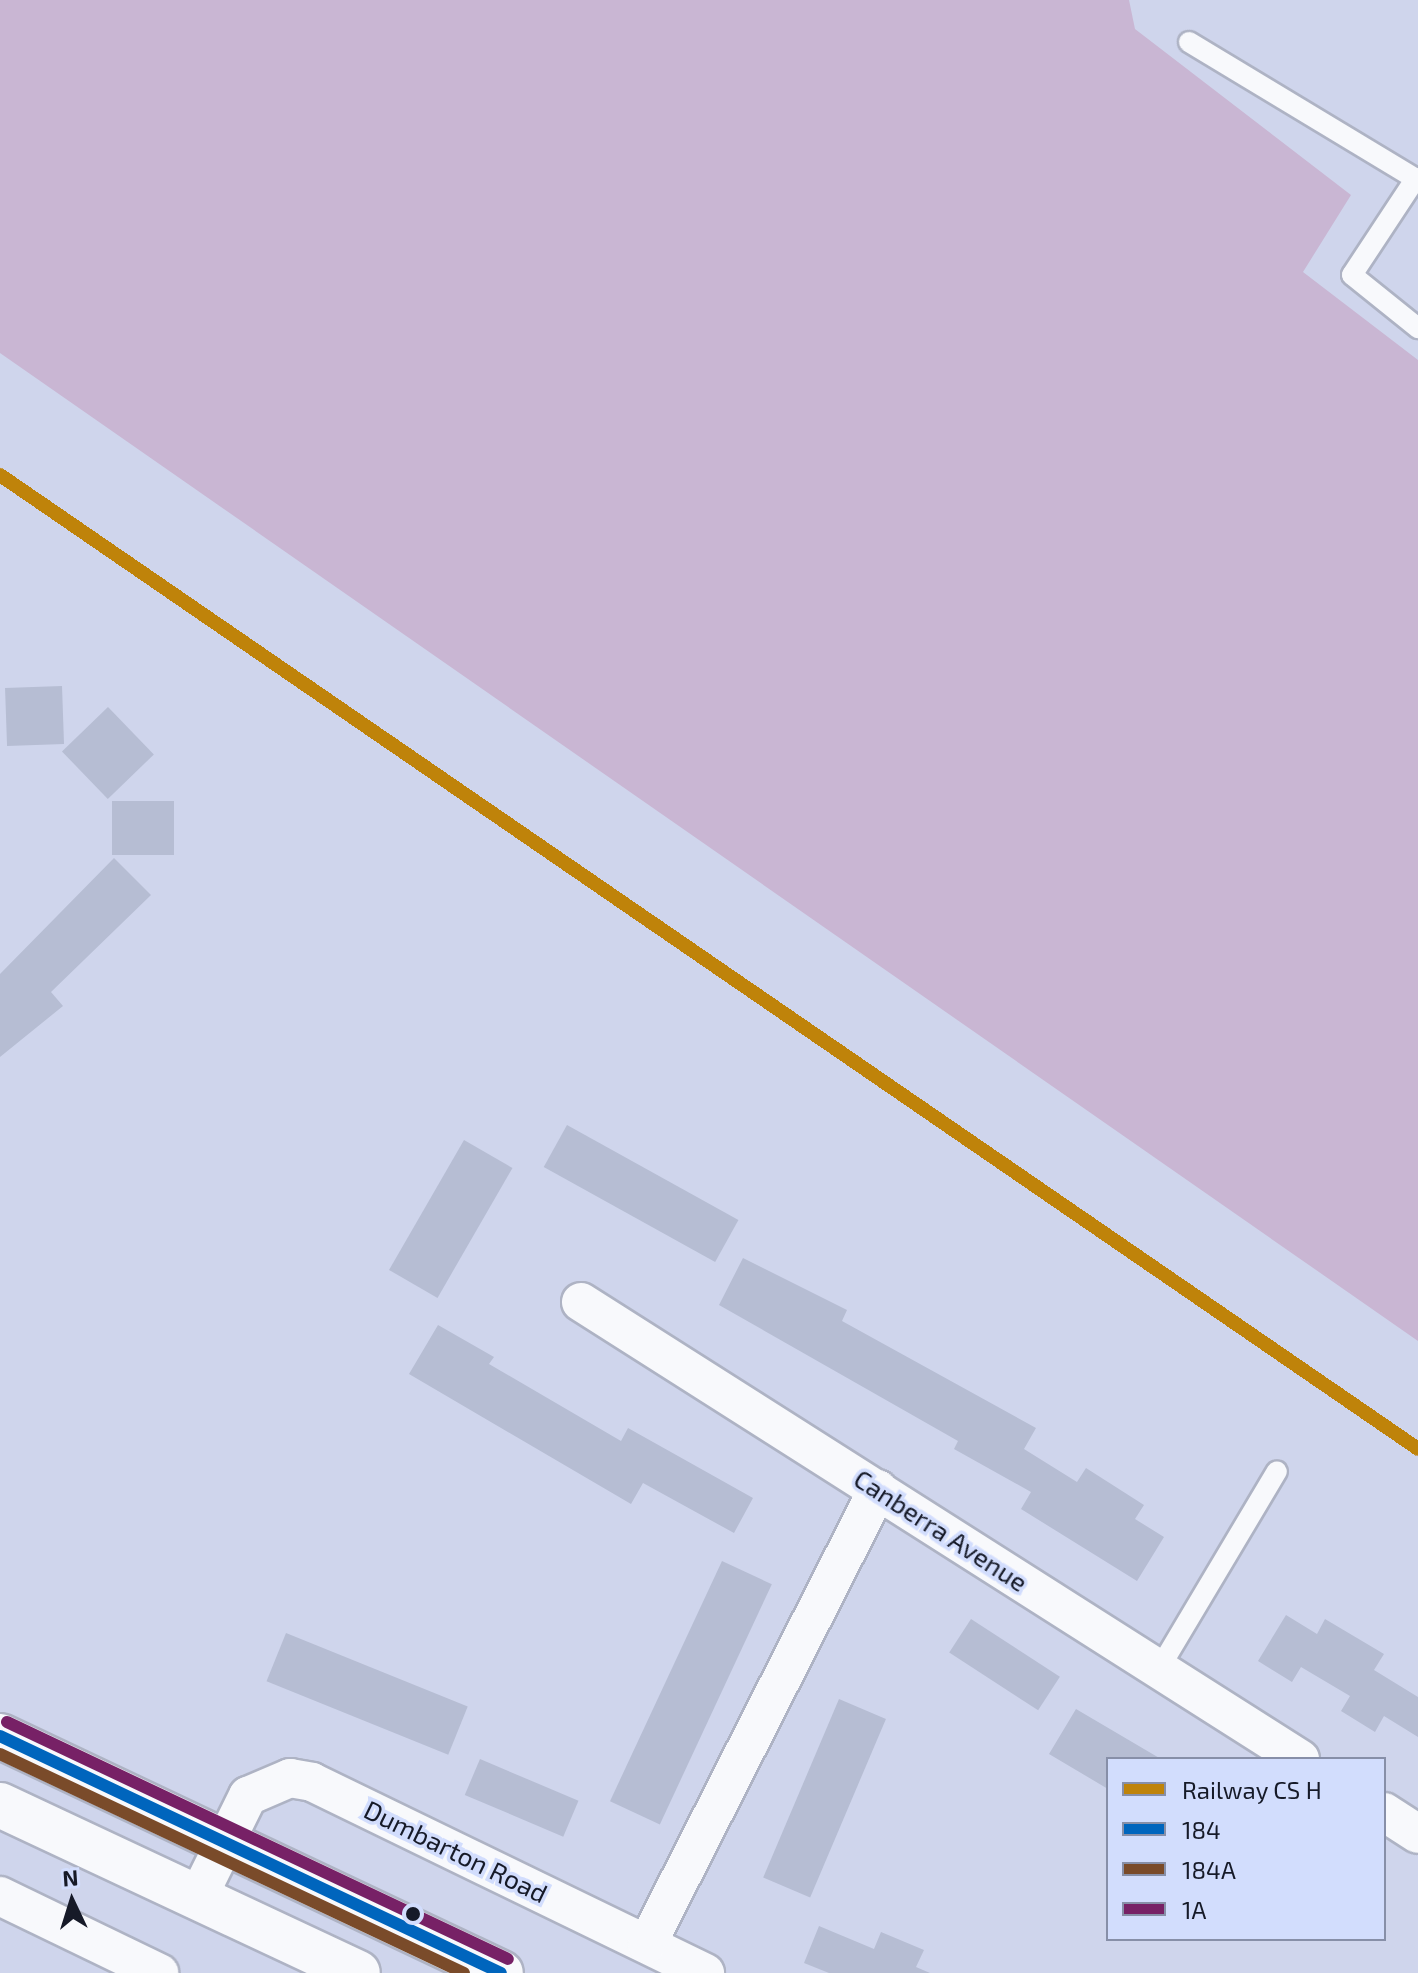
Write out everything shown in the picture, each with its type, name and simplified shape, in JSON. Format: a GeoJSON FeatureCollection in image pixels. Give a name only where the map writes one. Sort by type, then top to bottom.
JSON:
{"type":"FeatureCollection","features":[{"type":"Feature","properties":{"kind":"main road"},"geometry":{"type":"LineString","coordinates":[[0,1736],[226,1838],[501,1973]]}},
{"type":"Feature","properties":{"kind":"main road"},"geometry":{"type":"LineString","coordinates":[[0,1805],[358,1973]]}},
{"type":"Feature","properties":{"kind":"street","name":"Canberra Avenue"},"geometry":{"type":"LineString","coordinates":[[581,1302],[1297,1757]]}},
{"type":"Feature","properties":{"kind":"street"},"geometry":{"type":"LineString","coordinates":[[647,1944],[878,1489]]}},
{"type":"Feature","properties":{"kind":"street","name":"Dumbarton Road"},"geometry":{"type":"LineString","coordinates":[[198,1897],[248,1796],[265,1782],[312,1782],[705,1973]]}},
{"type":"Feature","properties":{"kind":"street"},"geometry":{"type":"LineString","coordinates":[[1386,1813],[1418,1834]]}},
{"type":"Feature","properties":{"kind":"street"},"geometry":{"type":"LineString","coordinates":[[0,1896],[159,1973]]}},
{"type":"Feature","properties":{"kind":"lane"},"geometry":{"type":"LineString","coordinates":[[1189,42],[1417,179],[1352,275],[1418,328]]}},
{"type":"Feature","properties":{"kind":"lane"},"geometry":{"type":"LineString","coordinates":[[1159,1669],[1277,1471]]}},
{"type":"Feature","properties":{"kind":"shaded area"},"geometry":{"type":"Polygon","coordinates":[[[0,0],[1129,0],[1135,29],[1351,195],[1303,272],[1418,360],[1418,1341],[0,353],[0,0]]]}},
{"type":"Feature","properties":{"kind":"building"},"geometry":{"type":"Polygon","coordinates":[[[62,686],[64,744],[7,746],[5,688],[62,686]]]}},
{"type":"Feature","properties":{"kind":"building"},"geometry":{"type":"Polygon","coordinates":[[[108,707],[154,754],[108,799],[62,751],[108,707]]]}},
{"type":"Feature","properties":{"kind":"building"},"geometry":{"type":"Polygon","coordinates":[[[112,801],[174,801],[174,855],[112,855],[112,801]]]}},
{"type":"Feature","properties":{"kind":"building"},"geometry":{"type":"Polygon","coordinates":[[[114,858],[151,895],[51,992],[63,1006],[0,1057],[0,974],[114,858]]]}},
{"type":"Feature","properties":{"kind":"building"},"geometry":{"type":"Polygon","coordinates":[[[567,1125],[738,1220],[715,1262],[544,1167],[567,1125]]]}},
{"type":"Feature","properties":{"kind":"building"},"geometry":{"type":"Polygon","coordinates":[[[464,1140],[512,1168],[437,1298],[389,1270],[464,1140]]]}},
{"type":"Feature","properties":{"kind":"building"},"geometry":{"type":"Polygon","coordinates":[[[743,1258],[847,1310],[842,1321],[1036,1428],[1024,1449],[1077,1482],[1086,1468],[1144,1505],[1135,1519],[1164,1537],[1137,1581],[1021,1509],[1031,1492],[954,1449],[958,1441],[719,1305],[743,1258]]]}},
{"type":"Feature","properties":{"kind":"building"},"geometry":{"type":"Polygon","coordinates":[[[438,1325],[494,1357],[489,1364],[621,1441],[628,1428],[753,1498],[734,1533],[643,1483],[631,1504],[409,1374],[438,1325]]]}},
{"type":"Feature","properties":{"kind":"building"},"geometry":{"type":"Polygon","coordinates":[[[722,1561],[772,1584],[660,1824],[610,1801],[722,1561]]]}},
{"type":"Feature","properties":{"kind":"building"},"geometry":{"type":"Polygon","coordinates":[[[1286,1615],[1317,1634],[1325,1619],[1384,1654],[1374,1670],[1418,1697],[1418,1737],[1384,1716],[1375,1732],[1341,1711],[1350,1696],[1301,1667],[1292,1682],[1258,1661],[1286,1615]]]}},
{"type":"Feature","properties":{"kind":"building"},"geometry":{"type":"Polygon","coordinates":[[[971,1619],[1060,1677],[1038,1710],[949,1653],[971,1619]]]}},
{"type":"Feature","properties":{"kind":"building"},"geometry":{"type":"Polygon","coordinates":[[[286,1633],[468,1706],[448,1755],[267,1681],[286,1633]]]}},
{"type":"Feature","properties":{"kind":"building"},"geometry":{"type":"Polygon","coordinates":[[[839,1699],[886,1719],[810,1898],[763,1878],[839,1699]]]}},
{"type":"Feature","properties":{"kind":"building"},"geometry":{"type":"Polygon","coordinates":[[[1076,1709],[1158,1757],[1106,1757],[1106,1788],[1049,1754],[1076,1709]]]}},
{"type":"Feature","properties":{"kind":"building"},"geometry":{"type":"Polygon","coordinates":[[[480,1759],[578,1801],[563,1837],[465,1795],[480,1759]]]}},
{"type":"Feature","properties":{"kind":"building"},"geometry":{"type":"Polygon","coordinates":[[[819,1926],[874,1949],[881,1932],[924,1950],[916,1967],[930,1973],[829,1973],[804,1963],[819,1926]]]}},
{"type":"Feature","properties":{"kind":"transit line"},"geometry":{"type":"LineString","coordinates":[[0,475],[1418,1449]]}},
{"type":"Feature","properties":{"kind":"transit line","name":"1A"},"geometry":{"type":"LineString","coordinates":[[7,1722],[508,1959]]}},
{"type":"Feature","properties":{"kind":"transit line","name":"184"},"geometry":{"type":"LineString","coordinates":[[0,1736],[501,1973]]}},
{"type":"Feature","properties":{"kind":"transit line","name":"184A"},"geometry":{"type":"LineString","coordinates":[[0,1754],[464,1973]]}}]}
